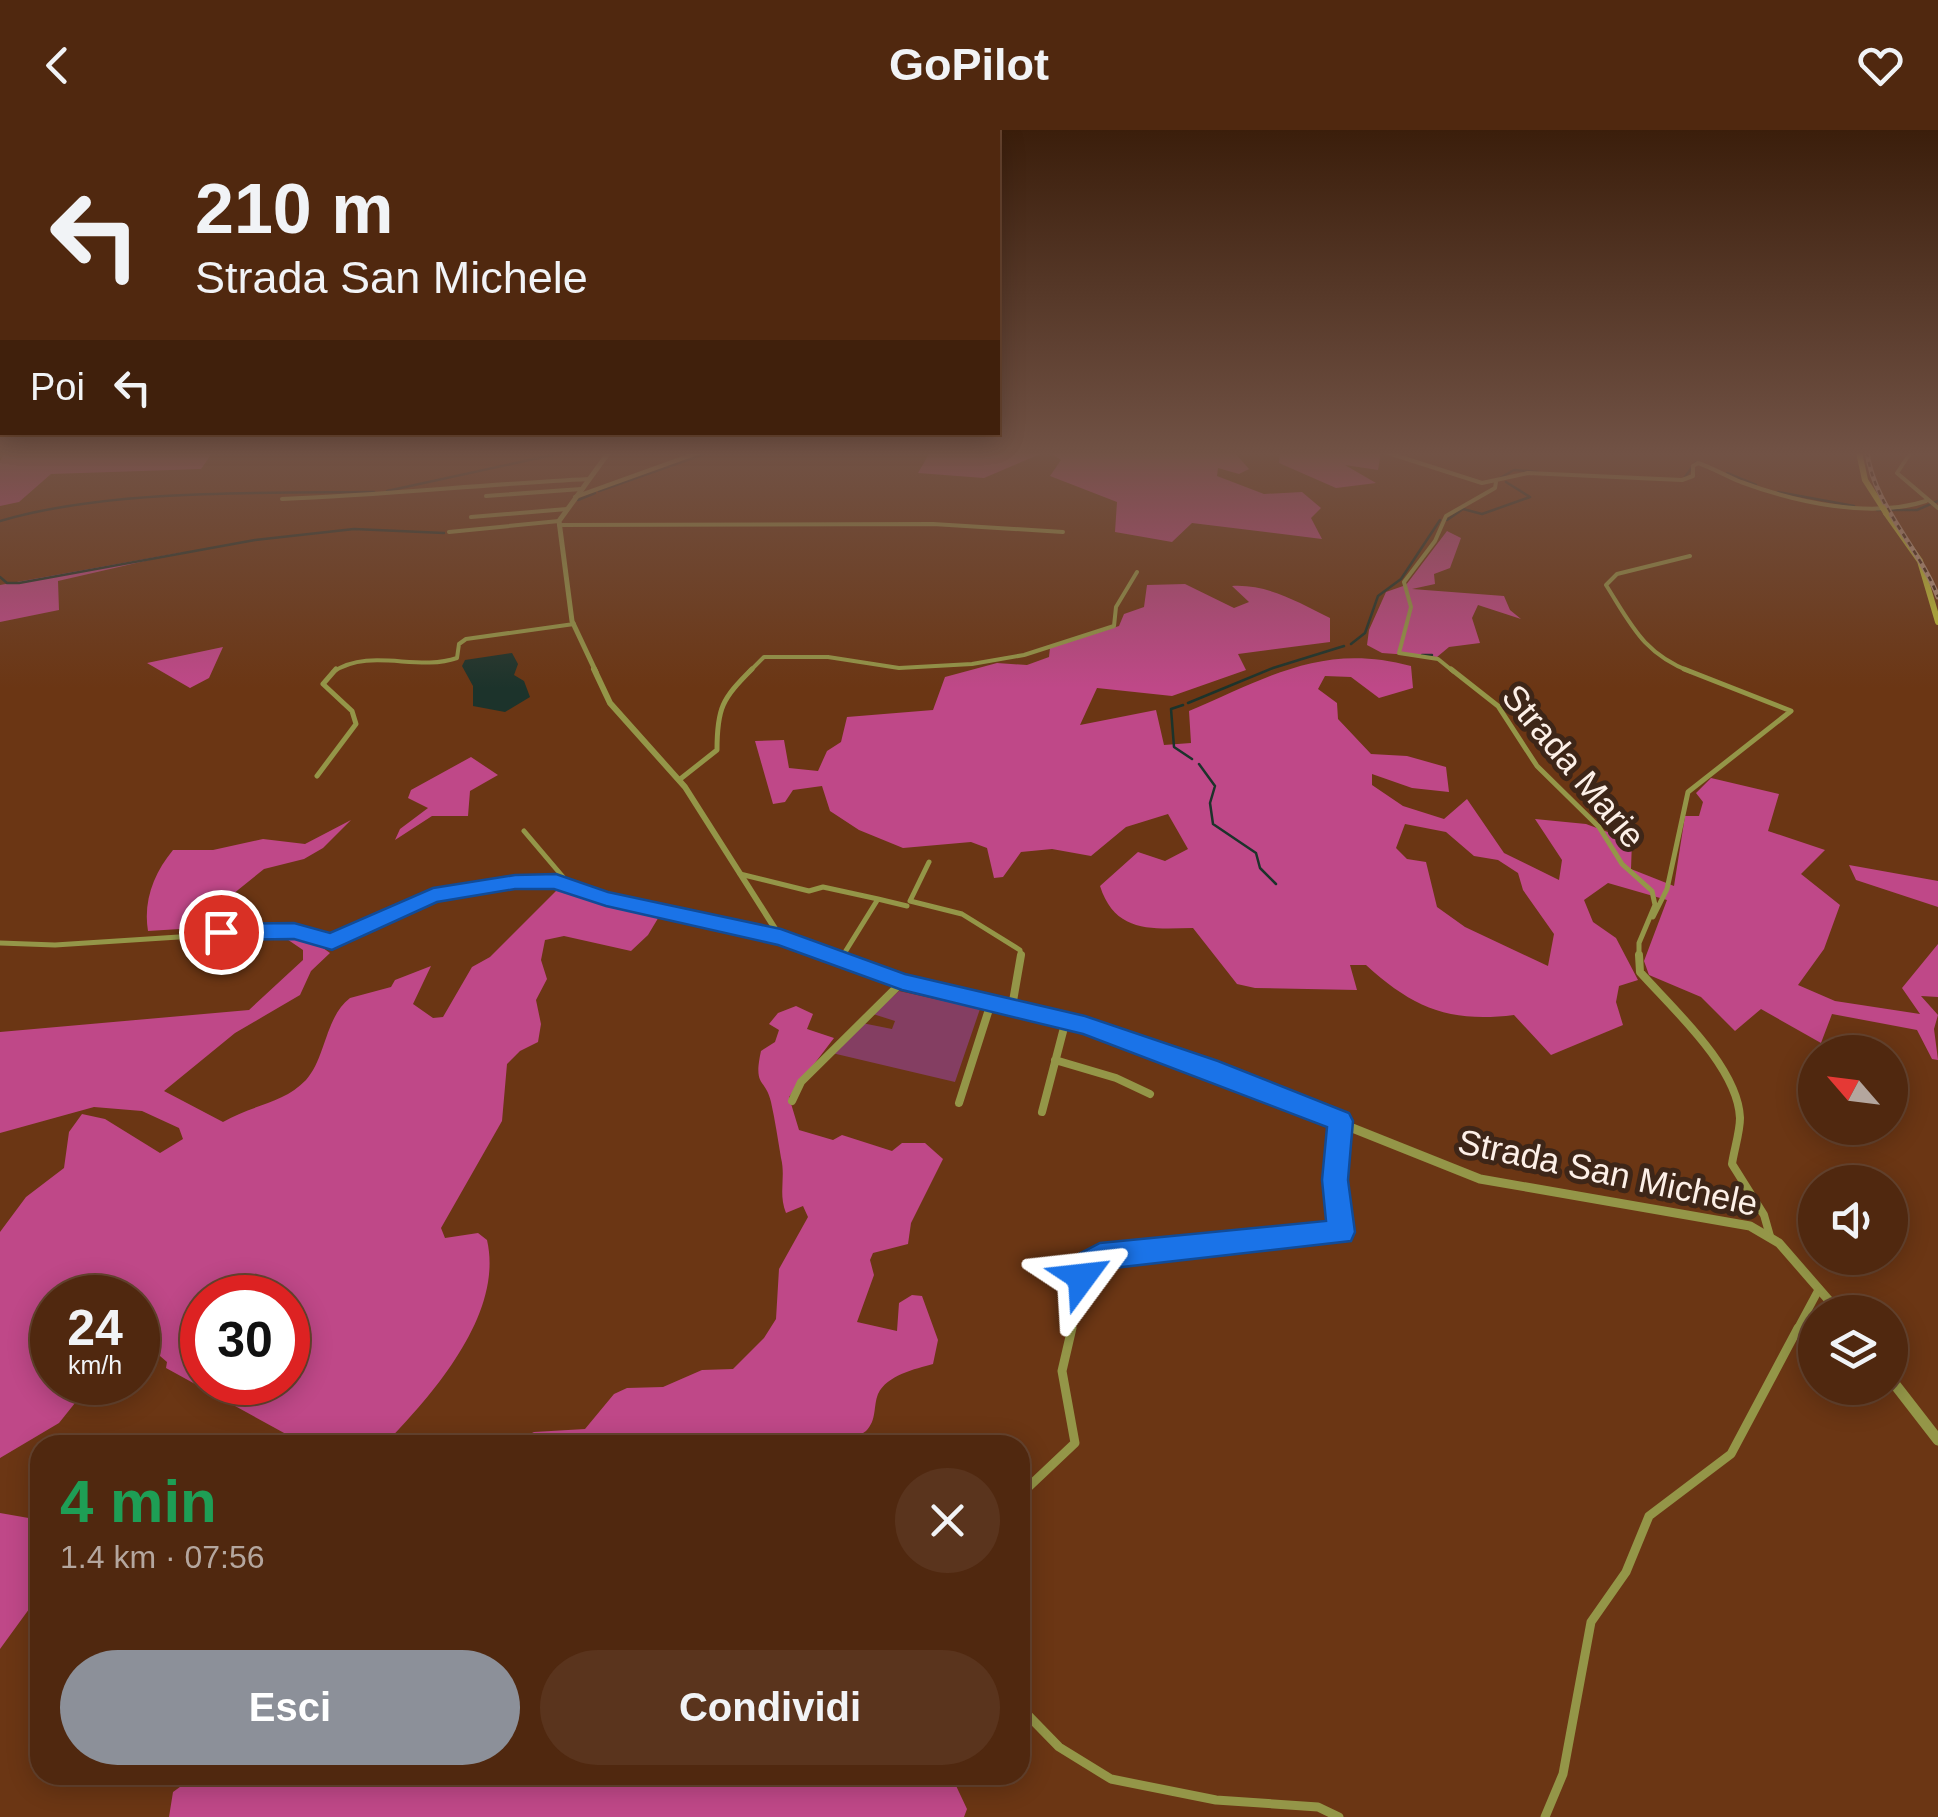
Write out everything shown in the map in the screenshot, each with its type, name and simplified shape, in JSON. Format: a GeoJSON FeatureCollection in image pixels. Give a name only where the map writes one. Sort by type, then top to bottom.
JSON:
{"type":"FeatureCollection","features":[{"type":"Feature","properties":{"kind":"main road"},"geometry":{"type":"LineString","coordinates":[[1898,531],[1920,561],[1938,622]]}},
{"type":"Feature","properties":{"kind":"street"},"geometry":{"type":"LineString","coordinates":[[449,532],[465,531]]}},
{"type":"Feature","properties":{"kind":"street"},"geometry":{"type":"LineString","coordinates":[[560,531],[574,624],[610,703],[678,780],[781,938]]}},
{"type":"Feature","properties":{"kind":"street"},"geometry":{"type":"LineString","coordinates":[[1042,531],[1063,532]]}},
{"type":"Feature","properties":{"kind":"street","name":"Strada Marie"},"geometry":{"type":"LineString","coordinates":[[1439,531],[1403,586],[1410,607],[1400,656],[1438,659],[1502,710],[1538,766],[1600,827],[1622,864],[1652,891],[1654,905],[1639,943],[1640,972],[1714,1056],[1725,1075],[1740,1116],[1732,1164],[1764,1215],[1770,1236]]}},
{"type":"Feature","properties":{"kind":"street"},"geometry":{"type":"LineString","coordinates":[[1647,920],[1652,918],[1667,889],[1688,792],[1791,711],[1654,655],[1606,585],[1616,574],[1690,556]]}},
{"type":"Feature","properties":{"kind":"street"},"geometry":{"type":"LineString","coordinates":[[678,780],[717,750],[717,713],[730,690],[764,657],[828,657],[899,668],[1015,658],[1114,626],[1115,609],[1137,572]]}},
{"type":"Feature","properties":{"kind":"street"},"geometry":{"type":"LineString","coordinates":[[318,776],[356,724],[352,711],[323,684],[332,672],[365,661],[415,666],[451,662],[458,657],[458,644],[466,639],[574,624]]}},
{"type":"Feature","properties":{"kind":"street"},"geometry":{"type":"LineString","coordinates":[[524,831],[570,885]]}},
{"type":"Feature","properties":{"kind":"street"},"geometry":{"type":"LineString","coordinates":[[929,862],[910,901],[962,914],[1020,950],[1022,960],[1012,1008]]}},
{"type":"Feature","properties":{"kind":"street"},"geometry":{"type":"LineString","coordinates":[[740,874],[809,891],[823,887],[908,906]]}},
{"type":"Feature","properties":{"kind":"street"},"geometry":{"type":"LineString","coordinates":[[0,943],[56,945],[273,930],[304,932],[332,942],[433,895],[524,881],[570,885],[606,899],[781,938]]}},
{"type":"Feature","properties":{"kind":"street"},"geometry":{"type":"LineString","coordinates":[[840,960],[878,899]]}},
{"type":"Feature","properties":{"kind":"street","name":"Strada San Michele"},"geometry":{"type":"LineString","coordinates":[[781,938],[902,982],[1066,1020],[1209,1068],[1480,1179],[1736,1222],[1770,1236],[1825,1295]]}},
{"type":"Feature","properties":{"kind":"street"},"geometry":{"type":"LineString","coordinates":[[792,1102],[801,1082],[902,982]]}},
{"type":"Feature","properties":{"kind":"street"},"geometry":{"type":"LineString","coordinates":[[959,1102],[991,1003]]}},
{"type":"Feature","properties":{"kind":"street"},"geometry":{"type":"LineString","coordinates":[[1042,1112],[1066,1020]]}},
{"type":"Feature","properties":{"kind":"street"},"geometry":{"type":"LineString","coordinates":[[1056,1060],[1116,1078],[1150,1094]]}},
{"type":"Feature","properties":{"kind":"street"},"geometry":{"type":"LineString","coordinates":[[1030,1486],[1075,1443],[1062,1371],[1087,1264],[1100,1256],[1341,1232],[1335,1180],[1340,1121]]}},
{"type":"Feature","properties":{"kind":"street"},"geometry":{"type":"LineString","coordinates":[[1545,1817],[1563,1774],[1591,1622],[1626,1572],[1649,1516],[1731,1454],[1819,1288]]}},
{"type":"Feature","properties":{"kind":"street"},"geometry":{"type":"LineString","coordinates":[[1908,1401],[1938,1440]]}},
{"type":"Feature","properties":{"kind":"street"},"geometry":{"type":"LineString","coordinates":[[1030,1718],[1059,1748],[1111,1779],[1216,1800],[1318,1807],[1338,1817]]}},
{"type":"Feature","properties":{"kind":"shaded area"},"geometry":{"type":"Polygon","coordinates":[[[1115,531],[1184,531],[1172,542],[1115,531]]]}},
{"type":"Feature","properties":{"kind":"shaded area"},"geometry":{"type":"Polygon","coordinates":[[[1255,531],[1318,531],[1322,539],[1255,531]]]}},
{"type":"Feature","properties":{"kind":"shaded area"},"geometry":{"type":"Polygon","coordinates":[[[1447,531],[1461,538],[1450,568],[1434,574],[1435,584],[1412,589],[1504,596],[1510,610],[1521,619],[1478,605],[1472,618],[1480,643],[1449,647],[1437,657],[1382,653],[1367,645],[1369,630],[1386,592],[1406,585],[1447,531]]]}},
{"type":"Feature","properties":{"kind":"shaded area"},"geometry":{"type":"Polygon","coordinates":[[[184,552],[58,581],[59,610],[0,622],[0,585],[184,552]]]}},
{"type":"Feature","properties":{"kind":"shaded area"},"geometry":{"type":"Polygon","coordinates":[[[1185,584],[1234,608],[1249,602],[1232,586],[1245,586],[1294,600],[1330,618],[1330,642],[1238,654],[1246,670],[1172,696],[1097,688],[1080,725],[1156,710],[1164,745],[1191,743],[1189,711],[1270,676],[1322,661],[1350,658],[1411,666],[1413,688],[1379,698],[1351,677],[1325,676],[1318,689],[1337,703],[1338,719],[1371,754],[1407,756],[1446,767],[1449,792],[1412,788],[1372,774],[1372,785],[1403,806],[1444,819],[1467,799],[1504,853],[1559,880],[1562,860],[1535,819],[1586,824],[1632,841],[1631,869],[1674,886],[1685,816],[1699,816],[1703,802],[1696,793],[1711,778],[1779,794],[1768,831],[1825,850],[1801,874],[1840,905],[1824,949],[1798,985],[1835,1001],[1920,1014],[1902,988],[1938,944],[1938,997],[1921,996],[1938,1015],[1934,1029],[1938,1060],[1932,1059],[1917,1030],[1832,1014],[1824,1035],[1807,1035],[1761,1009],[1735,1031],[1701,997],[1649,975],[1644,961],[1667,900],[1608,883],[1584,900],[1593,922],[1616,938],[1638,980],[1619,986],[1616,1002],[1623,1025],[1551,1055],[1514,1015],[1470,1017],[1434,1009],[1400,992],[1366,965],[1350,965],[1357,990],[1255,988],[1237,984],[1193,928],[1149,928],[1125,920],[1115,913],[1100,886],[1138,852],[1165,861],[1188,849],[1168,814],[1126,827],[1091,856],[1052,849],[1021,852],[1003,877],[994,878],[987,848],[971,842],[903,848],[859,830],[830,811],[822,786],[793,790],[785,802],[773,804],[755,741],[784,740],[789,768],[818,771],[827,751],[841,742],[847,717],[933,710],[945,677],[997,663],[1027,665],[1049,657],[1050,648],[1119,626],[1124,614],[1144,607],[1147,585],[1185,584]],[[1405,824],[1396,848],[1407,859],[1426,862],[1437,907],[1465,927],[1548,966],[1554,934],[1523,890],[1518,873],[1498,860],[1474,856],[1446,832],[1405,824]]]}},
{"type":"Feature","properties":{"kind":"shaded area"},"geometry":{"type":"Polygon","coordinates":[[[223,647],[209,678],[190,688],[147,663],[223,647]]]}},
{"type":"Feature","properties":{"kind":"shaded area"},"geometry":{"type":"Polygon","coordinates":[[[512,653],[518,664],[514,675],[524,681],[530,697],[505,712],[473,706],[473,686],[462,666],[465,660],[512,653]]]}},
{"type":"Feature","properties":{"kind":"shaded area"},"geometry":{"type":"Polygon","coordinates":[[[471,757],[498,775],[470,791],[468,816],[432,816],[395,840],[400,829],[428,808],[408,798],[411,790],[471,757]]]}},
{"type":"Feature","properties":{"kind":"shaded area"},"geometry":{"type":"Polygon","coordinates":[[[351,820],[323,848],[304,859],[264,869],[233,894],[215,918],[180,929],[148,931],[147,909],[152,888],[173,850],[213,850],[263,839],[305,844],[351,820]]]}},
{"type":"Feature","properties":{"kind":"shaded area"},"geometry":{"type":"Polygon","coordinates":[[[1849,865],[1938,881],[1938,907],[1856,880],[1849,865]]]}},
{"type":"Feature","properties":{"kind":"shaded area"},"geometry":{"type":"Polygon","coordinates":[[[560,887],[660,915],[648,935],[631,951],[564,936],[545,940],[541,960],[547,979],[536,1000],[541,1024],[538,1042],[520,1051],[507,1064],[502,1121],[441,1228],[445,1238],[478,1233],[487,1240],[485,1296],[475,1324],[443,1377],[393,1435],[288,1435],[233,1405],[310,1405],[310,1275],[180,1275],[180,1376],[166,1368],[167,1362],[160,1356],[160,1275],[30,1275],[30,1405],[73,1405],[59,1423],[39,1435],[30,1435],[30,1440],[0,1458],[0,1232],[26,1197],[64,1168],[69,1132],[82,1114],[105,1119],[160,1153],[183,1139],[179,1128],[142,1111],[94,1107],[0,1133],[0,1032],[249,1010],[303,960],[303,950],[278,933],[305,935],[330,953],[311,971],[300,995],[235,1033],[164,1091],[223,1122],[287,1094],[306,1080],[318,1061],[335,1016],[350,998],[391,987],[395,980],[431,966],[413,1004],[433,1018],[443,1017],[472,967],[490,957],[560,887]]]}},
{"type":"Feature","properties":{"kind":"shaded area"},"geometry":{"type":"Polygon","coordinates":[[[899,991],[980,1009],[955,1082],[832,1053],[862,1023],[892,1029],[895,1021],[873,1014],[899,991]]]}},
{"type":"Feature","properties":{"kind":"shaded area"},"geometry":{"type":"Polygon","coordinates":[[[796,1006],[813,1014],[807,1029],[834,1038],[789,1097],[799,1130],[833,1140],[842,1135],[892,1151],[902,1143],[925,1143],[943,1159],[911,1223],[908,1244],[873,1253],[870,1260],[874,1275],[857,1322],[897,1331],[899,1303],[912,1295],[922,1296],[938,1340],[933,1364],[902,1374],[882,1387],[872,1422],[859,1435],[528,1435],[585,1429],[614,1394],[627,1388],[663,1387],[702,1370],[733,1369],[764,1338],[776,1319],[779,1269],[808,1217],[803,1206],[786,1213],[774,1116],[758,1071],[761,1051],[775,1042],[779,1030],[769,1024],[778,1013],[796,1006]]]}},
{"type":"Feature","properties":{"kind":"shaded area"},"geometry":{"type":"Polygon","coordinates":[[[0,1513],[30,1518],[30,1608],[0,1649],[0,1513]]]}},
{"type":"Feature","properties":{"kind":"shaded area"},"geometry":{"type":"Polygon","coordinates":[[[183,1785],[956,1785],[967,1809],[964,1817],[169,1817],[173,1792],[183,1785]]]}},
{"type":"Feature","properties":{"kind":"waterway"},"geometry":{"type":"LineString","coordinates":[[0,577],[7,583],[19,583],[255,540],[338,531]]}},
{"type":"Feature","properties":{"kind":"waterway"},"geometry":{"type":"LineString","coordinates":[[393,531],[444,533]]}},
{"type":"Feature","properties":{"kind":"waterway"},"geometry":{"type":"LineString","coordinates":[[1351,644],[1365,633],[1378,596],[1401,579],[1433,531]]}},
{"type":"Feature","properties":{"kind":"waterway"},"geometry":{"type":"LineString","coordinates":[[1188,703],[1273,668],[1344,646]]}},
{"type":"Feature","properties":{"kind":"waterway"},"geometry":{"type":"LineString","coordinates":[[1422,655],[1432,655]]}},
{"type":"Feature","properties":{"kind":"waterway"},"geometry":{"type":"LineString","coordinates":[[1183,705],[1171,709],[1174,747],[1192,759]]}},
{"type":"Feature","properties":{"kind":"waterway"},"geometry":{"type":"LineString","coordinates":[[1199,764],[1215,786],[1210,803],[1213,824],[1256,853],[1260,868],[1276,884]]}},
{"type":"Feature","properties":{"kind":"railway"},"geometry":{"type":"LineString","coordinates":[[1902,531],[1938,597]]}},
{"type":"Feature","properties":{"kind":"route"},"geometry":{"type":"LineString","coordinates":[[221,932],[294,931],[332,942],[433,895],[515,882],[556,882],[606,899],[781,938],[902,982],[1051,1016],[1118,1036],[1340,1121],[1335,1180],[1341,1232],[1100,1256],[1087,1264],[1082,1277]]}}]}
